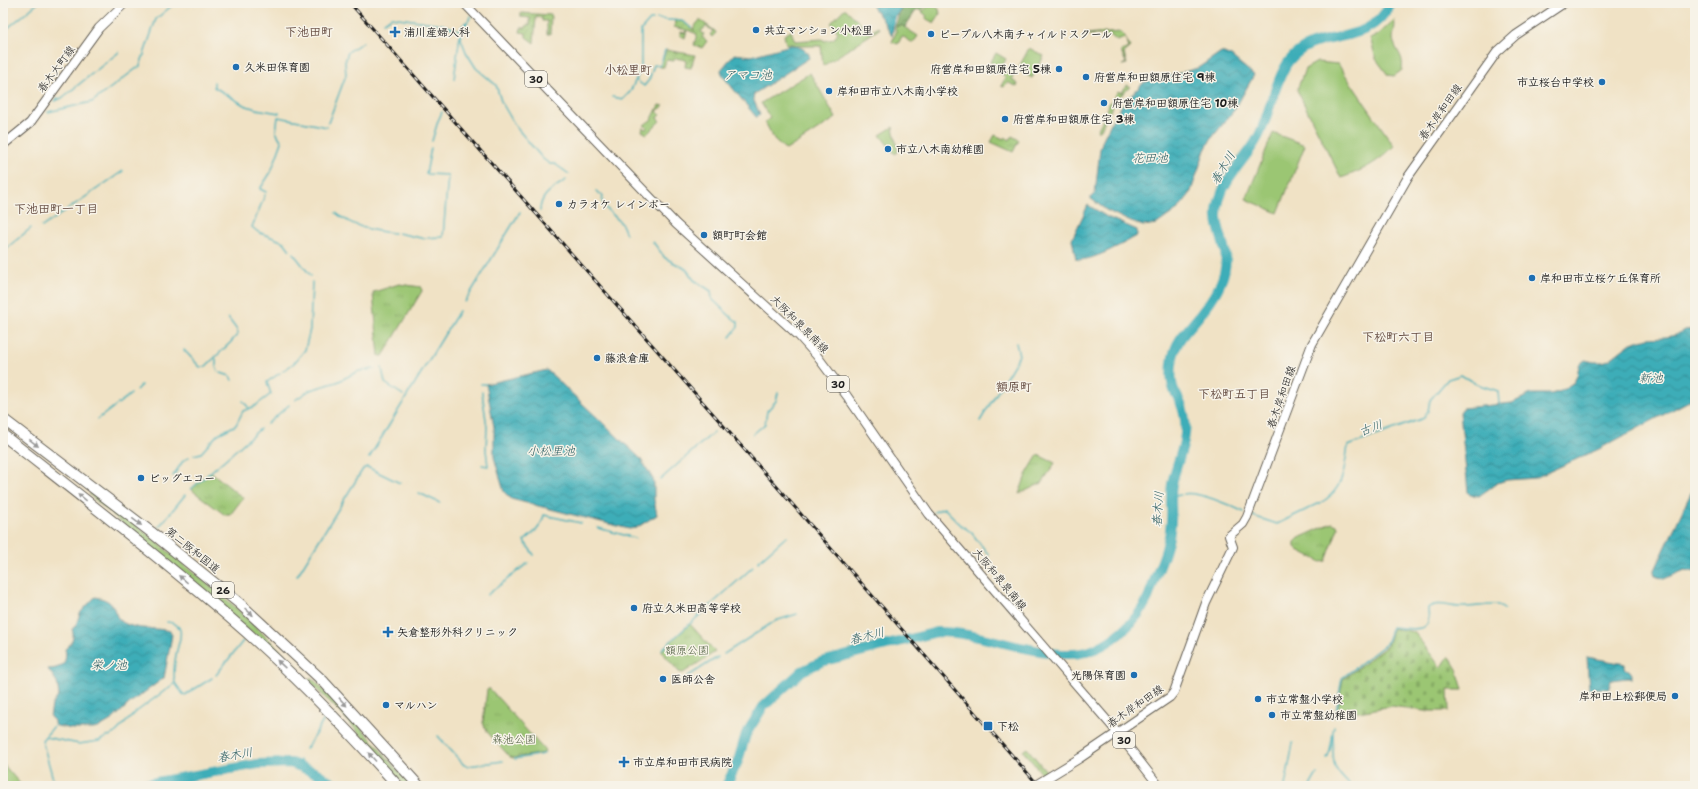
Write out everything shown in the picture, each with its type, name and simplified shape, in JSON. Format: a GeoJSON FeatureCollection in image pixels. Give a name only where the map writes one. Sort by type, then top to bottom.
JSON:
{"type":"FeatureCollection","features":[{"type":"Feature","properties":{"kind":"highway","name":"第二阪和国道"},"geometry":{"type":"LineString","coordinates":[[3,419],[151,532],[239,603],[324,682],[419,786]]}},
{"type":"Feature","properties":{"kind":"highway","name":"26"},"geometry":{"type":"LineString","coordinates":[[3,435],[230,617],[294,676],[398,786]]}},
{"type":"Feature","properties":{"kind":"main road","name":"春木大町線"},"geometry":{"type":"LineString","coordinates":[[3,145],[30,123],[99,28],[125,3]]}},
{"type":"Feature","properties":{"kind":"main road","name":"大阪和泉泉南線"},"geometry":{"type":"LineString","coordinates":[[464,3],[676,224],[799,336],[817,356],[847,396],[929,514],[1117,732],[1159,786]]}},
{"type":"Feature","properties":{"kind":"main road","name":"春木岸和田線"},"geometry":{"type":"LineString","coordinates":[[1034,786],[1080,758],[1167,700],[1174,692],[1206,603],[1232,547],[1229,536],[1243,524],[1250,512],[1312,344],[1408,177],[1497,52],[1516,35],[1564,3]]}},
{"type":"Feature","properties":{"kind":"green space"},"geometry":{"type":"Polygon","coordinates":[[[907,3],[929,3],[921,11],[917,9],[905,27],[901,25],[895,27],[900,11],[907,3]]]}},
{"type":"Feature","properties":{"kind":"green space"},"geometry":{"type":"Polygon","coordinates":[[[931,4],[939,9],[940,14],[934,23],[925,18],[927,16],[922,12],[931,4]]]}},
{"type":"Feature","properties":{"kind":"green space"},"geometry":{"type":"Polygon","coordinates":[[[844,9],[846,9],[870,33],[878,27],[879,29],[823,66],[821,46],[786,44],[784,35],[791,31],[795,41],[823,39],[824,41],[834,39],[838,32],[831,23],[844,9]]]}},
{"type":"Feature","properties":{"kind":"green space"},"geometry":{"type":"Polygon","coordinates":[[[521,13],[551,15],[550,34],[547,34],[547,21],[542,21],[542,18],[536,17],[534,43],[526,37],[526,33],[520,32],[521,28],[526,28],[527,25],[530,25],[530,18],[521,17],[521,13]]]}},
{"type":"Feature","properties":{"kind":"green space"},"geometry":{"type":"Polygon","coordinates":[[[675,20],[684,22],[695,31],[693,28],[700,20],[716,33],[712,37],[710,35],[713,31],[706,26],[701,32],[704,34],[702,37],[707,41],[702,48],[694,45],[697,34],[687,30],[685,38],[680,36],[681,32],[685,33],[686,30],[674,27],[675,20]]]}},
{"type":"Feature","properties":{"kind":"green space"},"geometry":{"type":"Polygon","coordinates":[[[1394,20],[1395,26],[1393,40],[1401,58],[1402,70],[1394,76],[1388,75],[1376,59],[1370,38],[1378,35],[1394,20]]]}},
{"type":"Feature","properties":{"kind":"green space"},"geometry":{"type":"Polygon","coordinates":[[[901,25],[918,36],[913,43],[902,36],[898,44],[892,42],[896,32],[895,27],[901,25]]]}},
{"type":"Feature","properties":{"kind":"green space"},"geometry":{"type":"Polygon","coordinates":[[[1121,32],[1125,38],[1117,41],[1109,34],[1107,37],[1102,35],[1087,34],[1121,32]]]}},
{"type":"Feature","properties":{"kind":"green space"},"geometry":{"type":"Polygon","coordinates":[[[1125,38],[1131,47],[1124,53],[1127,64],[1122,65],[1126,63],[1121,51],[1129,48],[1125,38]]]}},
{"type":"Feature","properties":{"kind":"green space"},"geometry":{"type":"Polygon","coordinates":[[[1029,48],[1044,56],[1032,78],[1020,71],[1019,67],[1029,48]]]}},
{"type":"Feature","properties":{"kind":"green space"},"geometry":{"type":"Polygon","coordinates":[[[666,50],[695,55],[691,68],[685,67],[686,60],[675,58],[674,61],[666,60],[664,67],[660,67],[666,50]]]}},
{"type":"Feature","properties":{"kind":"green space"},"geometry":{"type":"Polygon","coordinates":[[[996,53],[1006,59],[1001,68],[1013,76],[1012,80],[1018,84],[1017,87],[1007,82],[1004,87],[1001,86],[1006,77],[992,68],[994,65],[990,63],[996,53]]]}},
{"type":"Feature","properties":{"kind":"green space"},"geometry":{"type":"Polygon","coordinates":[[[1317,62],[1338,64],[1394,146],[1370,165],[1341,178],[1297,90],[1305,69],[1317,62]]]}},
{"type":"Feature","properties":{"kind":"green space"},"geometry":{"type":"Polygon","coordinates":[[[810,73],[836,118],[786,150],[774,139],[765,122],[770,118],[761,103],[810,73]]]}},
{"type":"Feature","properties":{"kind":"green space"},"geometry":{"type":"Polygon","coordinates":[[[1126,85],[1130,87],[1118,98],[1100,131],[1097,131],[1111,101],[1118,91],[1122,93],[1126,85]]]}},
{"type":"Feature","properties":{"kind":"green space"},"geometry":{"type":"Polygon","coordinates":[[[659,105],[664,106],[657,111],[660,115],[657,118],[660,121],[647,134],[642,131],[643,127],[645,129],[647,128],[644,125],[652,119],[659,105]]]}},
{"type":"Feature","properties":{"kind":"green space"},"geometry":{"type":"Polygon","coordinates":[[[893,127],[898,152],[895,154],[880,135],[893,127]]]}},
{"type":"Feature","properties":{"kind":"green space"},"geometry":{"type":"Polygon","coordinates":[[[1273,133],[1305,145],[1278,213],[1246,199],[1273,133]]]}},
{"type":"Feature","properties":{"kind":"green space"},"geometry":{"type":"Polygon","coordinates":[[[995,135],[1004,139],[1005,137],[1010,140],[1012,136],[1019,140],[1013,152],[991,142],[995,135]]]}},
{"type":"Feature","properties":{"kind":"green space"},"geometry":{"type":"Polygon","coordinates":[[[399,284],[421,287],[422,291],[383,356],[379,356],[373,294],[374,292],[399,284]]]}},
{"type":"Feature","properties":{"kind":"green space"},"geometry":{"type":"Polygon","coordinates":[[[1038,455],[1055,463],[1042,483],[1019,494],[1026,475],[1038,455]]]}},
{"type":"Feature","properties":{"kind":"green space"},"geometry":{"type":"Polygon","coordinates":[[[211,472],[243,498],[230,515],[225,515],[193,491],[192,488],[211,472]]]}},
{"type":"Feature","properties":{"kind":"green space"},"geometry":{"type":"Polygon","coordinates":[[[90,493],[136,525],[232,604],[288,658],[285,662],[101,505],[89,494],[90,493]]]}},
{"type":"Feature","properties":{"kind":"green space"},"geometry":{"type":"Polygon","coordinates":[[[1332,523],[1337,525],[1338,528],[1326,561],[1321,562],[1295,547],[1295,542],[1299,538],[1332,523]]]}},
{"type":"Feature","properties":{"kind":"green space","name":"額原公園"},"geometry":{"type":"Polygon","coordinates":[[[690,624],[715,652],[683,673],[679,672],[662,652],[662,650],[690,624]]]}},
{"type":"Feature","properties":{"kind":"green space"},"geometry":{"type":"Polygon","coordinates":[[[1393,628],[1414,632],[1441,668],[1449,656],[1457,669],[1463,690],[1448,690],[1449,711],[1424,711],[1392,706],[1336,716],[1343,679],[1387,646],[1393,628]]]}},
{"type":"Feature","properties":{"kind":"green space"},"geometry":{"type":"Polygon","coordinates":[[[311,677],[360,726],[411,786],[405,786],[340,712],[308,681],[311,677]]]}},
{"type":"Feature","properties":{"kind":"green space","name":"森池公園"},"geometry":{"type":"Polygon","coordinates":[[[488,689],[490,689],[545,751],[544,753],[513,758],[510,757],[488,733],[483,723],[488,689]]]}},
{"type":"Feature","properties":{"kind":"green space"},"geometry":{"type":"Polygon","coordinates":[[[1027,748],[1046,771],[1042,774],[1023,751],[1027,748]]]}},
{"type":"Feature","properties":{"kind":"green space"},"geometry":{"type":"Polygon","coordinates":[[[3,764],[22,786],[3,786],[3,764]]]}},
{"type":"Feature","properties":{"kind":"water"},"geometry":{"type":"Polygon","coordinates":[[[870,3],[904,3],[895,18],[892,36],[882,19],[870,3]]]}},
{"type":"Feature","properties":{"kind":"water","name":"アマコ池"},"geometry":{"type":"Polygon","coordinates":[[[791,45],[799,47],[805,51],[809,54],[809,58],[754,94],[753,98],[760,115],[756,117],[722,75],[721,70],[734,54],[751,56],[791,45]]]}},
{"type":"Feature","properties":{"kind":"water","name":"花田池"},"geometry":{"type":"Polygon","coordinates":[[[1221,52],[1230,55],[1254,75],[1235,109],[1211,139],[1205,150],[1190,194],[1178,209],[1157,224],[1143,226],[1106,210],[1090,198],[1095,193],[1100,149],[1103,139],[1114,117],[1123,104],[1143,83],[1198,68],[1221,52]]]}},
{"type":"Feature","properties":{"kind":"water"},"geometry":{"type":"Polygon","coordinates":[[[1088,205],[1107,217],[1137,230],[1137,236],[1098,256],[1082,260],[1076,259],[1072,239],[1088,205]]]}},
{"type":"Feature","properties":{"kind":"water","name":"新池"},"geometry":{"type":"Polygon","coordinates":[[[1693,329],[1695,346],[1695,394],[1691,400],[1599,449],[1535,478],[1507,480],[1497,483],[1479,496],[1470,495],[1468,492],[1460,412],[1463,408],[1512,403],[1531,394],[1551,394],[1561,391],[1574,382],[1579,365],[1585,360],[1602,362],[1609,360],[1631,343],[1648,338],[1676,335],[1684,330],[1693,329]]]}},
{"type":"Feature","properties":{"kind":"water","name":"小松里池"},"geometry":{"type":"Polygon","coordinates":[[[547,370],[640,458],[653,479],[654,500],[657,515],[636,528],[629,529],[511,499],[504,492],[494,457],[494,427],[486,384],[547,370]]]}},
{"type":"Feature","properties":{"kind":"water"},"geometry":{"type":"Polygon","coordinates":[[[1695,484],[1695,572],[1685,570],[1664,579],[1655,576],[1654,572],[1695,484]]]}},
{"type":"Feature","properties":{"kind":"water","name":"栄ノ池"},"geometry":{"type":"Polygon","coordinates":[[[95,597],[108,601],[112,605],[118,619],[128,625],[140,628],[170,631],[172,635],[164,678],[130,703],[113,719],[98,728],[73,729],[57,726],[50,717],[52,705],[59,695],[57,682],[48,669],[57,668],[65,661],[65,649],[71,643],[73,638],[72,629],[76,625],[80,613],[95,597]]]}},
{"type":"Feature","properties":{"kind":"water"},"geometry":{"type":"Polygon","coordinates":[[[1587,657],[1625,664],[1625,668],[1632,674],[1632,679],[1627,678],[1611,680],[1609,689],[1591,688],[1589,691],[1587,657]]]}},
{"type":"Feature","properties":{"kind":"waterway"},"geometry":{"type":"LineString","coordinates":[[3,32],[38,3]]}},
{"type":"Feature","properties":{"kind":"waterway"},"geometry":{"type":"LineString","coordinates":[[48,112],[92,102],[140,66],[156,19],[175,3]]}},
{"type":"Feature","properties":{"kind":"waterway","name":"春木川"},"geometry":{"type":"LineString","coordinates":[[726,786],[738,761],[746,734],[763,707],[802,671],[821,662],[937,632],[971,635],[1048,652],[1063,654],[1086,652],[1095,649],[1114,638],[1137,616],[1148,598],[1168,542],[1171,521],[1172,484],[1185,436],[1184,413],[1174,390],[1172,381],[1174,351],[1181,338],[1212,298],[1222,279],[1226,265],[1225,251],[1217,218],[1218,204],[1223,190],[1231,175],[1258,138],[1281,76],[1289,61],[1301,50],[1314,44],[1328,39],[1356,33],[1369,27],[1381,18],[1391,3]]}},
{"type":"Feature","properties":{"kind":"waterway"},"geometry":{"type":"LineString","coordinates":[[471,16],[462,31],[461,39],[466,52],[476,68],[496,85],[501,101],[516,127],[543,159],[550,164],[555,164],[569,174]]}},
{"type":"Feature","properties":{"kind":"waterway"},"geometry":{"type":"LineString","coordinates":[[384,22],[391,17],[441,24],[461,31]]}},
{"type":"Feature","properties":{"kind":"waterway"},"geometry":{"type":"LineString","coordinates":[[657,19],[682,21],[691,27]]}},
{"type":"Feature","properties":{"kind":"waterway"},"geometry":{"type":"LineString","coordinates":[[612,97],[623,99],[630,92],[641,69],[641,30],[650,20],[653,20]]}},
{"type":"Feature","properties":{"kind":"waterway"},"geometry":{"type":"LineString","coordinates":[[454,79],[461,28],[466,22]]}},
{"type":"Feature","properties":{"kind":"waterway"},"geometry":{"type":"LineString","coordinates":[[328,123],[346,75],[345,62],[348,52],[363,42]]}},
{"type":"Feature","properties":{"kind":"waterway"},"geometry":{"type":"LineString","coordinates":[[636,80],[644,86],[649,80],[654,65],[660,66],[665,50]]}},
{"type":"Feature","properties":{"kind":"waterway"},"geometry":{"type":"LineString","coordinates":[[58,98],[55,101],[62,98],[119,52]]}},
{"type":"Feature","properties":{"kind":"waterway"},"geometry":{"type":"LineString","coordinates":[[214,82],[214,87],[244,105],[256,109],[279,113]]}},
{"type":"Feature","properties":{"kind":"waterway"},"geometry":{"type":"LineString","coordinates":[[432,141],[442,112]]}},
{"type":"Feature","properties":{"kind":"waterway"},"geometry":{"type":"LineString","coordinates":[[266,192],[260,189],[271,172],[282,142],[276,132],[278,117],[300,121]]}},
{"type":"Feature","properties":{"kind":"waterway"},"geometry":{"type":"LineString","coordinates":[[302,122],[327,127]]}},
{"type":"Feature","properties":{"kind":"waterway"},"geometry":{"type":"LineString","coordinates":[[398,233],[421,238],[443,237],[448,175],[426,174],[431,148]]}},
{"type":"Feature","properties":{"kind":"waterway"},"geometry":{"type":"LineString","coordinates":[[42,227],[123,171]]}},
{"type":"Feature","properties":{"kind":"waterway"},"geometry":{"type":"LineString","coordinates":[[540,211],[542,200],[548,192],[566,180]]}},
{"type":"Feature","properties":{"kind":"waterway"},"geometry":{"type":"LineString","coordinates":[[596,191],[603,196],[603,204],[621,223],[626,234]]}},
{"type":"Feature","properties":{"kind":"waterway"},"geometry":{"type":"LineString","coordinates":[[265,195],[252,227],[258,232],[284,242],[290,250]]}},
{"type":"Feature","properties":{"kind":"waterway"},"geometry":{"type":"LineString","coordinates":[[465,302],[520,212]]}},
{"type":"Feature","properties":{"kind":"waterway"},"geometry":{"type":"LineString","coordinates":[[336,213],[349,222],[363,228],[394,233]]}},
{"type":"Feature","properties":{"kind":"waterway"},"geometry":{"type":"LineString","coordinates":[[3,251],[31,228]]}},
{"type":"Feature","properties":{"kind":"waterway"},"geometry":{"type":"LineString","coordinates":[[653,242],[665,258],[686,269],[694,280],[711,291],[712,299],[738,322],[738,327],[730,337]]}},
{"type":"Feature","properties":{"kind":"waterway"},"geometry":{"type":"LineString","coordinates":[[293,253],[311,276]]}},
{"type":"Feature","properties":{"kind":"waterway"},"geometry":{"type":"LineString","coordinates":[[283,371],[294,363],[305,350],[310,329],[312,282]]}},
{"type":"Feature","properties":{"kind":"waterway"},"geometry":{"type":"LineString","coordinates":[[369,458],[459,311]]}},
{"type":"Feature","properties":{"kind":"waterway"},"geometry":{"type":"LineString","coordinates":[[184,350],[200,367],[205,367],[238,334],[237,330],[228,318]]}},
{"type":"Feature","properties":{"kind":"waterway"},"geometry":{"type":"LineString","coordinates":[[980,421],[1019,355],[1016,343]]}},
{"type":"Feature","properties":{"kind":"waterway"},"geometry":{"type":"LineString","coordinates":[[216,359],[216,367],[218,371]]}},
{"type":"Feature","properties":{"kind":"waterway"},"geometry":{"type":"LineString","coordinates":[[382,368],[385,383],[403,395]]}},
{"type":"Feature","properties":{"kind":"waterway"},"geometry":{"type":"LineString","coordinates":[[295,400],[310,390],[337,382],[359,371],[374,369]]}},
{"type":"Feature","properties":{"kind":"waterway"},"geometry":{"type":"LineString","coordinates":[[221,373],[230,376],[232,380]]}},
{"type":"Feature","properties":{"kind":"waterway"},"geometry":{"type":"LineString","coordinates":[[194,455],[201,453],[218,434],[236,425],[243,411],[255,406],[271,394],[267,382],[280,373]]}},
{"type":"Feature","properties":{"kind":"waterway","name":"古川"},"geometry":{"type":"LineString","coordinates":[[1253,516],[1277,524],[1324,501],[1331,495],[1340,483],[1348,446],[1424,418],[1428,411],[1430,400],[1448,379],[1461,375],[1476,384],[1498,391],[1499,404]]}},
{"type":"Feature","properties":{"kind":"waterway"},"geometry":{"type":"LineString","coordinates":[[481,384],[486,384]]}},
{"type":"Feature","properties":{"kind":"waterway"},"geometry":{"type":"LineString","coordinates":[[136,390],[141,385]]}},
{"type":"Feature","properties":{"kind":"waterway"},"geometry":{"type":"LineString","coordinates":[[482,392],[487,427],[486,450],[488,466],[482,465]]}},
{"type":"Feature","properties":{"kind":"waterway"},"geometry":{"type":"LineString","coordinates":[[753,434],[765,424],[767,411],[776,401],[778,393]]}},
{"type":"Feature","properties":{"kind":"waterway"},"geometry":{"type":"LineString","coordinates":[[98,419],[131,394]]}},
{"type":"Feature","properties":{"kind":"waterway"},"geometry":{"type":"LineString","coordinates":[[243,401],[248,407]]}},
{"type":"Feature","properties":{"kind":"waterway"},"geometry":{"type":"LineString","coordinates":[[267,424],[289,405]]}},
{"type":"Feature","properties":{"kind":"waterway"},"geometry":{"type":"LineString","coordinates":[[191,489],[260,429]]}},
{"type":"Feature","properties":{"kind":"waterway"},"geometry":{"type":"LineString","coordinates":[[661,479],[714,432]]}},
{"type":"Feature","properties":{"kind":"waterway"},"geometry":{"type":"LineString","coordinates":[[173,476],[183,461],[189,457]]}},
{"type":"Feature","properties":{"kind":"waterway"},"geometry":{"type":"LineString","coordinates":[[297,576],[363,469],[367,467],[400,483]]}},
{"type":"Feature","properties":{"kind":"waterway"},"geometry":{"type":"LineString","coordinates":[[419,493],[440,503]]}},
{"type":"Feature","properties":{"kind":"waterway","name":"古川"},"geometry":{"type":"LineString","coordinates":[[1183,494],[1197,495],[1223,502],[1244,512]]}},
{"type":"Feature","properties":{"kind":"waterway"},"geometry":{"type":"LineString","coordinates":[[158,528],[185,495]]}},
{"type":"Feature","properties":{"kind":"waterway","name":"古川"},"geometry":{"type":"LineString","coordinates":[[1171,497],[1180,495]]}},
{"type":"Feature","properties":{"kind":"waterway"},"geometry":{"type":"LineString","coordinates":[[934,512],[944,508],[962,526],[971,532],[988,554]]}},
{"type":"Feature","properties":{"kind":"waterway"},"geometry":{"type":"LineString","coordinates":[[534,555],[524,541],[539,527],[544,515],[581,523]]}},
{"type":"Feature","properties":{"kind":"waterway"},"geometry":{"type":"LineString","coordinates":[[598,528],[635,538]]}},
{"type":"Feature","properties":{"kind":"waterway"},"geometry":{"type":"LineString","coordinates":[[758,562],[787,536]]}},
{"type":"Feature","properties":{"kind":"waterway"},"geometry":{"type":"LineString","coordinates":[[487,595],[528,563]]}},
{"type":"Feature","properties":{"kind":"waterway"},"geometry":{"type":"LineString","coordinates":[[662,649],[753,567]]}},
{"type":"Feature","properties":{"kind":"waterway"},"geometry":{"type":"LineString","coordinates":[[1335,717],[1342,678],[1386,644],[1392,627],[1416,629],[1425,626],[1429,616],[1428,608],[1435,605],[1455,607],[1498,605],[1505,610]]}},
{"type":"Feature","properties":{"kind":"waterway"},"geometry":{"type":"LineString","coordinates":[[724,654],[775,621],[797,614]]}},
{"type":"Feature","properties":{"kind":"waterway"},"geometry":{"type":"LineString","coordinates":[[45,737],[79,744],[99,741],[115,733],[136,712],[175,683],[174,666],[180,639],[180,630],[174,623],[167,622]]}},
{"type":"Feature","properties":{"kind":"waterway"},"geometry":{"type":"LineString","coordinates":[[216,675],[243,641]]}},
{"type":"Feature","properties":{"kind":"waterway"},"geometry":{"type":"LineString","coordinates":[[687,677],[718,657]]}},
{"type":"Feature","properties":{"kind":"waterway"},"geometry":{"type":"LineString","coordinates":[[175,683],[185,695],[212,678]]}},
{"type":"Feature","properties":{"kind":"waterway"},"geometry":{"type":"LineString","coordinates":[[306,749],[325,718]]}},
{"type":"Feature","properties":{"kind":"waterway"},"geometry":{"type":"LineString","coordinates":[[55,725],[42,740],[55,786]]}},
{"type":"Feature","properties":{"kind":"waterway"},"geometry":{"type":"LineString","coordinates":[[1327,758],[1330,751],[1334,726]]}},
{"type":"Feature","properties":{"kind":"waterway"},"geometry":{"type":"LineString","coordinates":[[1333,734],[1333,757],[1335,767],[1343,779],[1351,786]]}},
{"type":"Feature","properties":{"kind":"waterway"},"geometry":{"type":"LineString","coordinates":[[438,736],[464,765],[468,766],[503,761]]}},
{"type":"Feature","properties":{"kind":"waterway"},"geometry":{"type":"LineString","coordinates":[[1285,786],[1293,743]]}},
{"type":"Feature","properties":{"kind":"waterway"},"geometry":{"type":"LineString","coordinates":[[515,759],[544,754]]}},
{"type":"Feature","properties":{"kind":"waterway","name":"春木川"},"geometry":{"type":"LineString","coordinates":[[297,766],[300,760]]}},
{"type":"Feature","properties":{"kind":"waterway","name":"春木川"},"geometry":{"type":"LineString","coordinates":[[134,786],[258,764],[291,763],[319,774],[336,786]]}},
{"type":"Feature","properties":{"kind":"waterway"},"geometry":{"type":"LineString","coordinates":[[1310,786],[1317,774]]}},
{"type":"Feature","properties":{"kind":"railway"},"geometry":{"type":"LineString","coordinates":[[350,3],[1039,786]]}},
{"type":"Feature","properties":{"kind":"place","name":"共立マンション小松里"},"geometry":{"type":"Point","coordinates":[756,30]}},
{"type":"Feature","properties":{"kind":"place","name":"浦川産婦人科"},"geometry":{"type":"Point","coordinates":[395,32]}},
{"type":"Feature","properties":{"kind":"place","name":"ピープル八木南チャイルドスクール"},"geometry":{"type":"Point","coordinates":[931,34]}},
{"type":"Feature","properties":{"kind":"place","name":"久米田保育園"},"geometry":{"type":"Point","coordinates":[236,67]}},
{"type":"Feature","properties":{"kind":"place","name":"府営岸和田額原住宅 5棟"},"geometry":{"type":"Point","coordinates":[1059,69]}},
{"type":"Feature","properties":{"kind":"place","name":"府営岸和田額原住宅 9棟"},"geometry":{"type":"Point","coordinates":[1086,77]}},
{"type":"Feature","properties":{"kind":"place","name":"市立桜台中学校"},"geometry":{"type":"Point","coordinates":[1602,82]}},
{"type":"Feature","properties":{"kind":"place","name":"岸和田市立八木南小学校"},"geometry":{"type":"Point","coordinates":[829,91]}},
{"type":"Feature","properties":{"kind":"place","name":"府営岸和田額原住宅 10棟"},"geometry":{"type":"Point","coordinates":[1104,103]}},
{"type":"Feature","properties":{"kind":"place","name":"府営岸和田額原住宅 3棟"},"geometry":{"type":"Point","coordinates":[1005,119]}},
{"type":"Feature","properties":{"kind":"place","name":"市立八木南幼稚園"},"geometry":{"type":"Point","coordinates":[888,149]}},
{"type":"Feature","properties":{"kind":"place","name":"カラオケ レインボー"},"geometry":{"type":"Point","coordinates":[559,204]}},
{"type":"Feature","properties":{"kind":"place","name":"額町町会館"},"geometry":{"type":"Point","coordinates":[704,235]}},
{"type":"Feature","properties":{"kind":"place","name":"岸和田市立桜ケ丘保育所"},"geometry":{"type":"Point","coordinates":[1532,278]}},
{"type":"Feature","properties":{"kind":"place","name":"藤浪倉庫"},"geometry":{"type":"Point","coordinates":[597,358]}},
{"type":"Feature","properties":{"kind":"place","name":"ビッグエコー"},"geometry":{"type":"Point","coordinates":[141,478]}},
{"type":"Feature","properties":{"kind":"place","name":"府立久米田高等学校"},"geometry":{"type":"Point","coordinates":[634,608]}},
{"type":"Feature","properties":{"kind":"place","name":"矢倉整形外科クリニック"},"geometry":{"type":"Point","coordinates":[388,632]}},
{"type":"Feature","properties":{"kind":"place","name":"光陽保育園"},"geometry":{"type":"Point","coordinates":[1134,675]}},
{"type":"Feature","properties":{"kind":"place","name":"医師公舎"},"geometry":{"type":"Point","coordinates":[663,679]}},
{"type":"Feature","properties":{"kind":"place","name":"岸和田上松郵便局"},"geometry":{"type":"Point","coordinates":[1675,696]}},
{"type":"Feature","properties":{"kind":"place","name":"市立常盤小学校"},"geometry":{"type":"Point","coordinates":[1258,699]}},
{"type":"Feature","properties":{"kind":"place","name":"マルハン"},"geometry":{"type":"Point","coordinates":[386,705]}},
{"type":"Feature","properties":{"kind":"place","name":"市立常盤幼稚園"},"geometry":{"type":"Point","coordinates":[1272,715]}},
{"type":"Feature","properties":{"kind":"place","name":"下松"},"geometry":{"type":"Point","coordinates":[988,726]}},
{"type":"Feature","properties":{"kind":"place","name":"市立岸和田市民病院"},"geometry":{"type":"Point","coordinates":[624,762]}},
{"type":"Feature","properties":{"kind":"district","name":"下池田町"},"geometry":{"type":"Point","coordinates":[309,32]}},
{"type":"Feature","properties":{"kind":"district","name":"小松里町"},"geometry":{"type":"Point","coordinates":[628,70]}},
{"type":"Feature","properties":{"kind":"district","name":"下池田町一丁目"},"geometry":{"type":"Point","coordinates":[56,209]}},
{"type":"Feature","properties":{"kind":"district","name":"下松町六丁目"},"geometry":{"type":"Point","coordinates":[1398,337]}},
{"type":"Feature","properties":{"kind":"district","name":"額原町"},"geometry":{"type":"Point","coordinates":[1014,387]}},
{"type":"Feature","properties":{"kind":"district","name":"下松町五丁目"},"geometry":{"type":"Point","coordinates":[1234,394]}}]}
